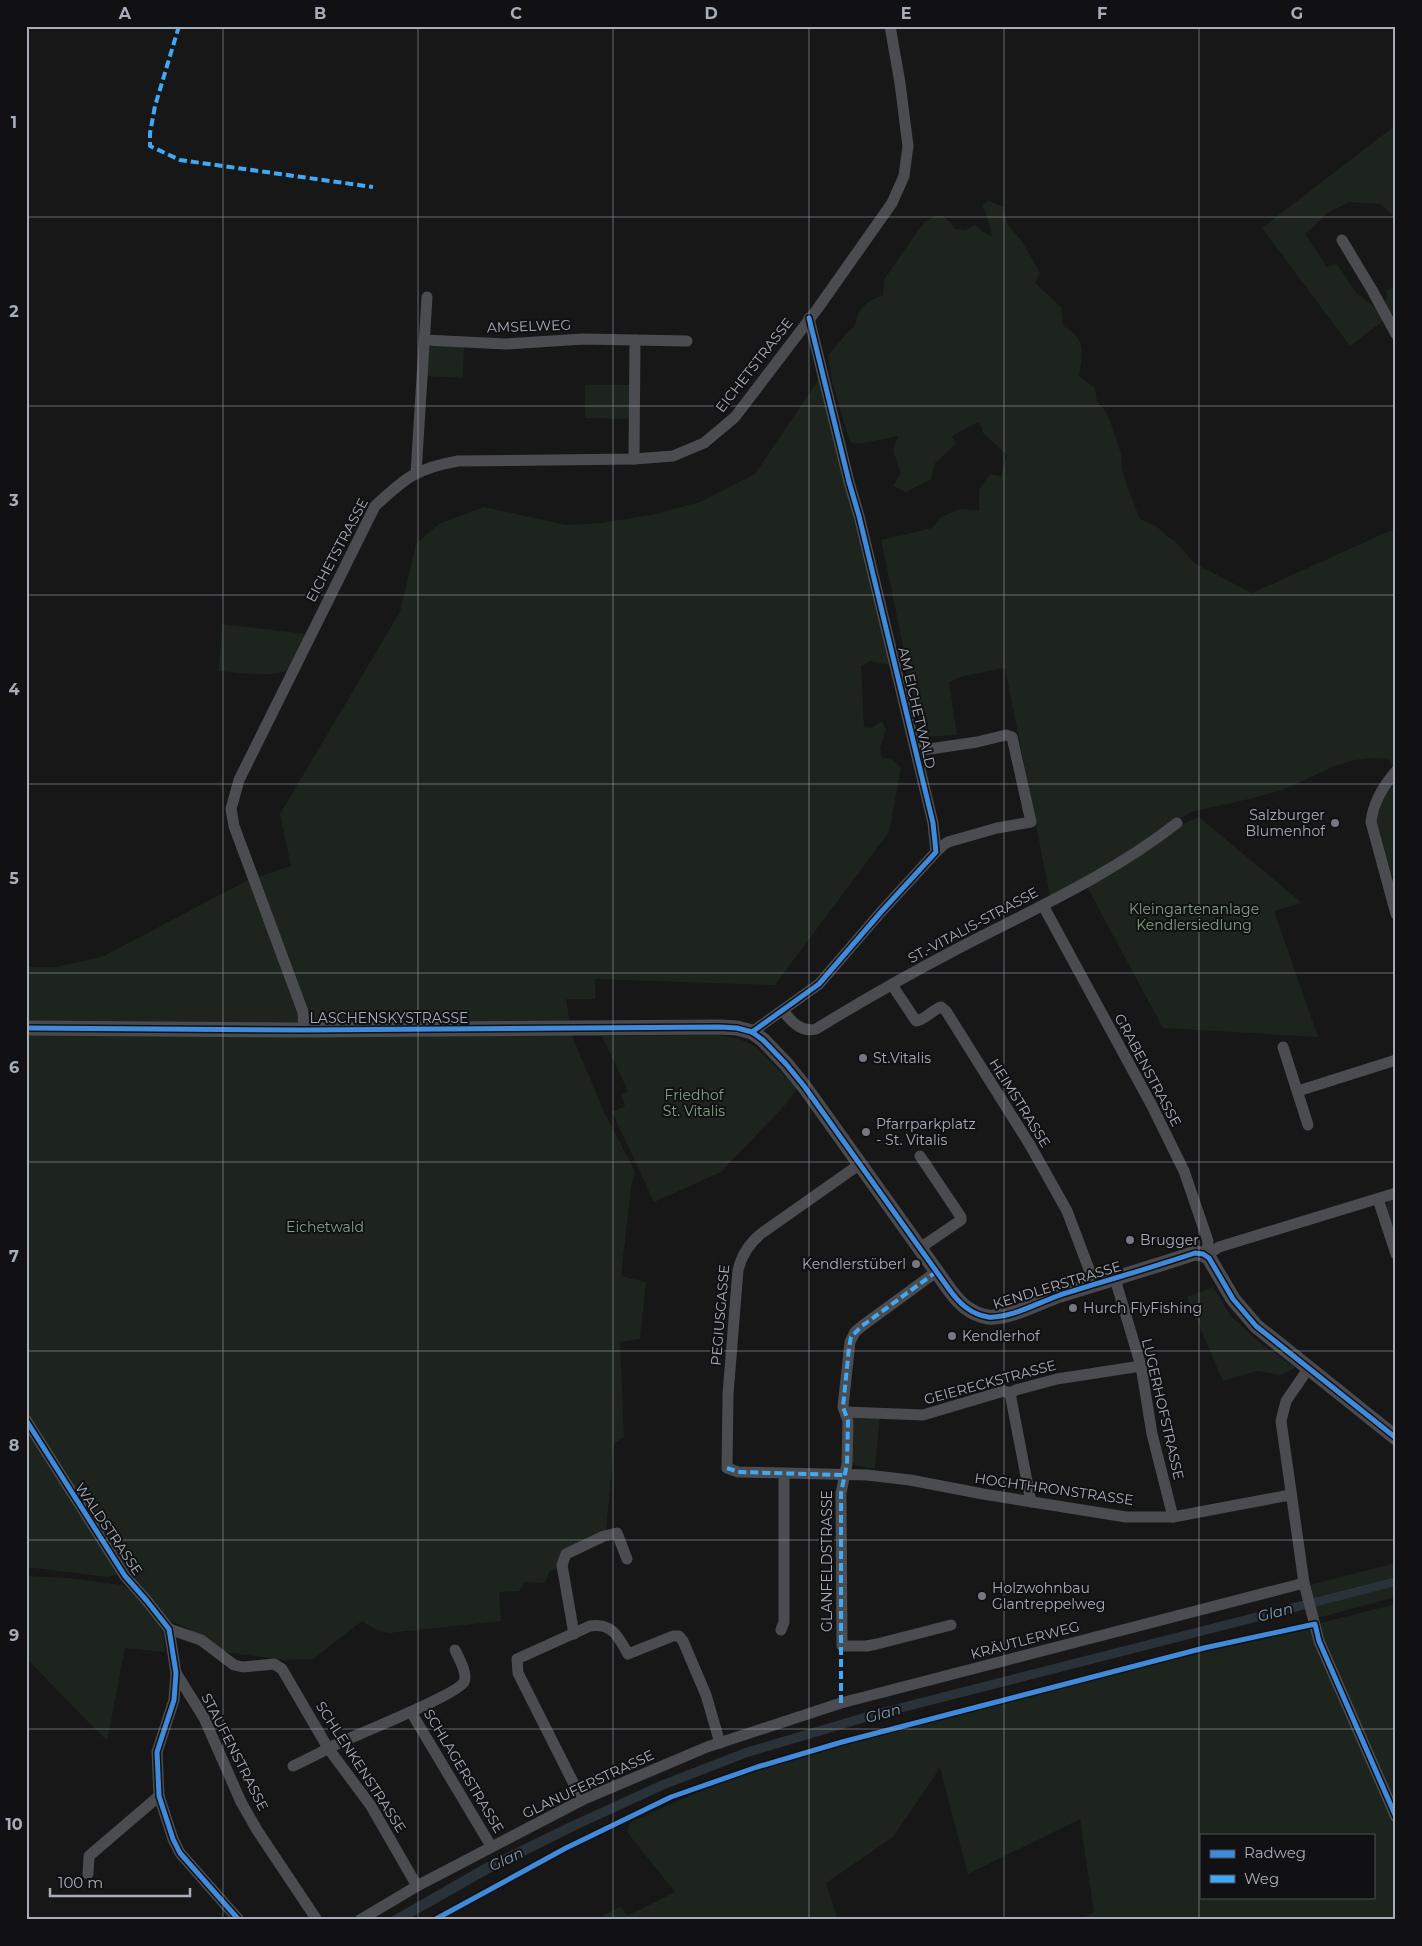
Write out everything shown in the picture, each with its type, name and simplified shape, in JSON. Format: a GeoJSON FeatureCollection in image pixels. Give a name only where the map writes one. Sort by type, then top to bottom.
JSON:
{"type":"FeatureCollection","features":[{"type":"Feature","properties":{"kind":"street","name":"EICHETSTRASSE"},"geometry":{"type":"LineString","coordinates":[[304,1030],[303,1012],[234,826],[231,809],[239,780],[375,506],[397,486],[416,473],[433,465],[458,461],[634,459],[673,456],[704,443],[735,417],[809,318],[897,194],[904,176],[908,146],[890,26]]}},
{"type":"Feature","properties":{"kind":"street"},"geometry":{"type":"LineString","coordinates":[[1342,240],[1396,334]]}},
{"type":"Feature","properties":{"kind":"street"},"geometry":{"type":"LineString","coordinates":[[416,473],[427,297]]}},
{"type":"Feature","properties":{"kind":"street","name":"AM EICHETWALD"},"geometry":{"type":"LineString","coordinates":[[809,318],[916,751],[933,823],[936,852]]}},
{"type":"Feature","properties":{"kind":"street","name":"AMSELWEG"},"geometry":{"type":"LineString","coordinates":[[425,340],[506,344],[583,339],[686,341]]}},
{"type":"Feature","properties":{"kind":"street"},"geometry":{"type":"LineString","coordinates":[[634,340],[634,459]]}},
{"type":"Feature","properties":{"kind":"street","name":"AM EICHETWALD"},"geometry":{"type":"LineString","coordinates":[[752,1032],[819,984],[881,912],[942,846],[948,842],[997,828],[1031,822],[1012,737],[1006,735],[976,742],[916,751]]}},
{"type":"Feature","properties":{"kind":"street"},"geometry":{"type":"LineString","coordinates":[[1396,771],[1380,794],[1372,813],[1371,822],[1396,914]]}},
{"type":"Feature","properties":{"kind":"street","name":"ST.-VITALIS-STRASSE"},"geometry":{"type":"LineString","coordinates":[[783,1011],[800,1027],[812,1030],[956,949],[1044,905],[1145,848],[1177,823]]}},
{"type":"Feature","properties":{"kind":"street","name":"GRABENSTRASSE"},"geometry":{"type":"LineString","coordinates":[[1044,905],[1117,1044],[1151,1104],[1184,1171],[1208,1241],[1207,1256]]}},
{"type":"Feature","properties":{"kind":"street","name":"HEIMSTRASSE"},"geometry":{"type":"LineString","coordinates":[[892,985],[916,1021],[921,1020],[938,1008],[941,1007],[946,1011],[1030,1145],[1067,1211],[1095,1285]]}},
{"type":"Feature","properties":{"kind":"street","name":"LASCHENSKYSTRASSE"},"geometry":{"type":"LineString","coordinates":[[26,1028],[304,1030],[720,1027],[737,1028],[752,1032]]}},
{"type":"Feature","properties":{"kind":"street","name":"KENDLERSTRASSE"},"geometry":{"type":"LineString","coordinates":[[752,1032],[763,1040],[797,1077],[936,1272],[964,1307],[988,1317],[1000,1316],[1195,1253],[1207,1256],[1219,1247],[1396,1193]]}},
{"type":"Feature","properties":{"kind":"street"},"geometry":{"type":"LineString","coordinates":[[1283,1047],[1308,1125]]}},
{"type":"Feature","properties":{"kind":"street"},"geometry":{"type":"LineString","coordinates":[[1298,1091],[1396,1060]]}},
{"type":"Feature","properties":{"kind":"street"},"geometry":{"type":"LineString","coordinates":[[920,1156],[961,1217],[961,1220],[920,1248]]}},
{"type":"Feature","properties":{"kind":"street","name":"PEGIUSGASSE"},"geometry":{"type":"LineString","coordinates":[[727,1468],[728,1394],[738,1270],[742,1256],[753,1240],[860,1164]]}},
{"type":"Feature","properties":{"kind":"street"},"geometry":{"type":"LineString","coordinates":[[1378,1199],[1396,1254]]}},
{"type":"Feature","properties":{"kind":"street"},"geometry":{"type":"LineString","coordinates":[[1207,1256],[1232,1299],[1272,1340],[1396,1438]]}},
{"type":"Feature","properties":{"kind":"street","name":"GLANFELDSTRASSE"},"geometry":{"type":"LineString","coordinates":[[936,1272],[882,1310],[851,1337],[843,1407],[848,1421],[847,1464],[843,1475],[841,1493],[842,1646],[867,1646],[951,1625]]}},
{"type":"Feature","properties":{"kind":"street","name":"LUGERHOFSTRASSE"},"geometry":{"type":"LineString","coordinates":[[1115,1279],[1141,1366],[1152,1434],[1173,1517]]}},
{"type":"Feature","properties":{"kind":"street","name":"GEIERECKSTRASSE"},"geometry":{"type":"LineString","coordinates":[[846,1412],[923,1415],[1004,1391],[1010,1394],[1016,1390],[1057,1379],[1141,1366]]}},
{"type":"Feature","properties":{"kind":"street"},"geometry":{"type":"LineString","coordinates":[[1308,1369],[1286,1401],[1281,1421],[1290,1495],[1305,1585],[1319,1641],[1396,1817]]}},
{"type":"Feature","properties":{"kind":"street"},"geometry":{"type":"LineString","coordinates":[[1010,1394],[1031,1502]]}},
{"type":"Feature","properties":{"kind":"street","name":"WALDSTRASSE"},"geometry":{"type":"LineString","coordinates":[[26,1420],[125,1576],[169,1629],[176,1673],[174,1700],[157,1752],[160,1796],[173,1838],[180,1853],[239,1920]]}},
{"type":"Feature","properties":{"kind":"street","name":"GLANFELDSTRASSE"},"geometry":{"type":"LineString","coordinates":[[727,1468],[738,1472],[843,1475]]}},
{"type":"Feature","properties":{"kind":"street"},"geometry":{"type":"LineString","coordinates":[[780,1630],[784,1622],[784,1474]]}},
{"type":"Feature","properties":{"kind":"street","name":"HOCHTHRONSTRASSE"},"geometry":{"type":"LineString","coordinates":[[843,1475],[867,1475],[914,1480],[1031,1502],[1126,1517],[1173,1517],[1290,1495]]}},
{"type":"Feature","properties":{"kind":"street"},"geometry":{"type":"LineString","coordinates":[[574,1634],[562,1566],[566,1554],[604,1536],[617,1533],[627,1559]]}},
{"type":"Feature","properties":{"kind":"street","name":"KRÄUTLERWEG"},"geometry":{"type":"LineString","coordinates":[[841,1703],[1305,1585]]}},
{"type":"Feature","properties":{"kind":"street"},"geometry":{"type":"LineString","coordinates":[[582,1800],[518,1673],[517,1659],[590,1626],[602,1624],[609,1628],[620,1640],[628,1654],[673,1636],[679,1636],[706,1695],[720,1744]]}},
{"type":"Feature","properties":{"kind":"street","name":"SCHLENKENSTRASSE"},"geometry":{"type":"LineString","coordinates":[[169,1629],[201,1640],[234,1665],[243,1667],[274,1664],[282,1669],[328,1748],[371,1806],[417,1886]]}},
{"type":"Feature","properties":{"kind":"street"},"geometry":{"type":"LineString","coordinates":[[293,1766],[462,1686],[465,1676],[455,1650]]}},
{"type":"Feature","properties":{"kind":"street","name":"STAUFENSTRASSE"},"geometry":{"type":"LineString","coordinates":[[176,1673],[204,1718],[236,1792],[249,1816],[317,1920]]}},
{"type":"Feature","properties":{"kind":"street","name":"GLANUFERSTRASSE"},"geometry":{"type":"LineString","coordinates":[[360,1920],[417,1886],[491,1846],[582,1800],[707,1747],[841,1703]]}},
{"type":"Feature","properties":{"kind":"street","name":"SCHLAGERSTRASSE"},"geometry":{"type":"LineString","coordinates":[[410,1712],[491,1846]]}},
{"type":"Feature","properties":{"kind":"street"},"geometry":{"type":"LineString","coordinates":[[88,1874],[89,1856],[160,1796]]}},
{"type":"Feature","properties":{"kind":"shaded area"},"geometry":{"type":"Polygon","coordinates":[[[1396,1198],[1396,1247],[1385,1219],[1388,1200],[1396,1198]]]}},
{"type":"Feature","properties":{"kind":"green space"},"geometry":{"type":"Polygon","coordinates":[[[1396,125],[1396,219],[1381,204],[1349,202],[1329,212],[1305,234],[1327,267],[1337,264],[1356,293],[1376,308],[1388,298],[1386,290],[1396,286],[1396,311],[1350,346],[1262,228],[1396,125]]]}},
{"type":"Feature","properties":{"kind":"green space"},"geometry":{"type":"Polygon","coordinates":[[[989,201],[1003,207],[1008,225],[1022,241],[1040,273],[1035,283],[1061,307],[1063,326],[1076,335],[1079,341],[1082,353],[1079,376],[1095,388],[1097,401],[1110,421],[1121,454],[1122,469],[1127,486],[1140,519],[1156,526],[1175,541],[1194,563],[1252,593],[1396,528],[1396,774],[1389,760],[1361,759],[1335,766],[1273,793],[1191,812],[1146,845],[1050,896],[1005,668],[963,676],[949,682],[957,735],[922,737],[881,540],[932,528],[941,517],[960,509],[979,511],[979,490],[990,474],[1001,476],[1007,455],[982,432],[982,427],[978,422],[952,436],[956,444],[935,463],[931,479],[906,492],[893,486],[901,473],[893,451],[898,436],[859,444],[850,442],[832,382],[828,355],[855,326],[858,314],[864,306],[883,295],[884,280],[924,222],[936,216],[943,216],[955,229],[965,230],[975,225],[984,233],[992,236],[982,205],[989,201]]]}},
{"type":"Feature","properties":{"kind":"green space"},"geometry":{"type":"Polygon","coordinates":[[[433,345],[464,347],[463,378],[426,376],[429,348],[433,345]]]}},
{"type":"Feature","properties":{"kind":"green space","name":"Eichetwald"},"geometry":{"type":"Polygon","coordinates":[[[819,379],[890,665],[870,661],[861,666],[864,727],[871,728],[882,721],[886,730],[880,748],[881,757],[893,760],[901,768],[889,832],[775,985],[595,979],[595,999],[566,999],[572,1036],[605,1114],[635,1172],[631,1187],[621,1276],[646,1282],[640,1339],[620,1342],[624,1437],[614,1444],[606,1531],[561,1553],[560,1567],[549,1572],[545,1583],[525,1582],[519,1591],[499,1592],[501,1621],[389,1633],[377,1630],[362,1621],[313,1659],[284,1660],[217,1651],[191,1630],[163,1617],[127,1572],[108,1577],[26,1567],[26,967],[57,967],[104,956],[246,881],[291,866],[280,814],[400,612],[416,544],[439,524],[484,507],[566,525],[601,523],[651,515],[700,502],[755,474],[819,379]]]}},
{"type":"Feature","properties":{"kind":"green space"},"geometry":{"type":"Polygon","coordinates":[[[585,385],[630,385],[630,419],[585,418],[585,385]]]}},
{"type":"Feature","properties":{"kind":"green space"},"geometry":{"type":"Polygon","coordinates":[[[222,624],[307,634],[291,665],[283,672],[266,674],[219,671],[222,624]]]}},
{"type":"Feature","properties":{"kind":"green space"},"geometry":{"type":"Polygon","coordinates":[[[1396,777],[1396,883],[1388,868],[1375,822],[1376,812],[1396,777]]]}},
{"type":"Feature","properties":{"kind":"green space","name":"Kleingartenanlage Kendlersiedlung"},"geometry":{"type":"Polygon","coordinates":[[[1199,817],[1302,903],[1274,911],[1318,1037],[1163,1028],[1086,885],[1176,827],[1199,817]]]}},
{"type":"Feature","properties":{"kind":"green space","name":"Friedhof St. Vitalis"},"geometry":{"type":"Polygon","coordinates":[[[718,1035],[737,1038],[756,1047],[797,1088],[785,1105],[721,1172],[654,1202],[612,1112],[625,1106],[621,1095],[628,1091],[602,1036],[718,1035]]]}},
{"type":"Feature","properties":{"kind":"green space"},"geometry":{"type":"Polygon","coordinates":[[[1213,1287],[1231,1316],[1259,1342],[1296,1368],[1280,1375],[1257,1371],[1223,1381],[1187,1297],[1213,1287]]]}},
{"type":"Feature","properties":{"kind":"green space"},"geometry":{"type":"Polygon","coordinates":[[[880,1416],[875,1469],[855,1465],[851,1458],[854,1417],[880,1416]]]}},
{"type":"Feature","properties":{"kind":"green space"},"geometry":{"type":"Polygon","coordinates":[[[1396,1563],[1396,1577],[1312,1598],[1310,1585],[1396,1563]]]}},
{"type":"Feature","properties":{"kind":"green space"},"geometry":{"type":"Polygon","coordinates":[[[26,1576],[68,1578],[122,1585],[134,1592],[156,1615],[163,1635],[165,1652],[125,1648],[107,1741],[26,1658],[26,1576]]]}},
{"type":"Feature","properties":{"kind":"green space"},"geometry":{"type":"Polygon","coordinates":[[[1396,1586],[1396,1597],[1318,1617],[1315,1606],[1396,1586]]]}},
{"type":"Feature","properties":{"kind":"green space"},"geometry":{"type":"Polygon","coordinates":[[[1396,1604],[1396,1920],[1077,1920],[1094,1913],[1080,1819],[968,1874],[940,1768],[893,1837],[826,1883],[838,1920],[597,1919],[621,1906],[627,1916],[675,1892],[630,1836],[627,1830],[631,1822],[698,1792],[762,1768],[979,1709],[1396,1604]]]}},
{"type":"Feature","properties":{"kind":"water","name":"Glan"},"geometry":{"type":"Polygon","coordinates":[[[1396,1577],[1396,1586],[876,1719],[748,1757],[665,1789],[576,1830],[488,1874],[407,1920],[386,1920],[482,1865],[570,1822],[660,1781],[745,1748],[874,1710],[1396,1577]]]}},
{"type":"Feature","properties":{"kind":"marked path"},"geometry":{"type":"LineString","coordinates":[[179,26],[155,106],[150,133],[150,146],[180,160],[373,187]]}},
{"type":"Feature","properties":{"kind":"marked path"},"geometry":{"type":"LineString","coordinates":[[841,1703],[841,1493],[847,1464],[848,1421],[843,1407],[851,1337],[862,1326],[936,1272]]}},
{"type":"Feature","properties":{"kind":"marked path"},"geometry":{"type":"LineString","coordinates":[[727,1468],[738,1472],[843,1475]]}},
{"type":"Feature","properties":{"kind":"cycle path"},"geometry":{"type":"LineString","coordinates":[[752,1032],[819,984],[936,852],[933,823],[809,318]]}},
{"type":"Feature","properties":{"kind":"cycle path"},"geometry":{"type":"LineString","coordinates":[[26,1028],[304,1030],[720,1027],[737,1028],[752,1032],[763,1040],[804,1086],[949,1289],[970,1311],[988,1317],[1005,1315],[1060,1295],[1195,1253],[1203,1254],[1209,1258],[1233,1299],[1256,1326],[1396,1438]]}},
{"type":"Feature","properties":{"kind":"cycle path"},"geometry":{"type":"LineString","coordinates":[[26,1420],[125,1576],[169,1629],[176,1673],[174,1700],[157,1752],[159,1796],[173,1839],[180,1853],[239,1920]]}},
{"type":"Feature","properties":{"kind":"cycle path"},"geometry":{"type":"LineString","coordinates":[[434,1920],[566,1848],[671,1797],[757,1767],[842,1742],[1204,1648],[1315,1624],[1319,1641],[1396,1817]]}},
{"type":"Feature","properties":{"kind":"place","name":"Salzburger Blumenhof"},"geometry":{"type":"Point","coordinates":[1335,823]}},
{"type":"Feature","properties":{"kind":"place","name":"St.Vitalis"},"geometry":{"type":"Point","coordinates":[863,1058]}},
{"type":"Feature","properties":{"kind":"place","name":"Pfarrparkplatz - St. Vitalis"},"geometry":{"type":"Point","coordinates":[866,1132]}},
{"type":"Feature","properties":{"kind":"place","name":"Brugger"},"geometry":{"type":"Point","coordinates":[1130,1240]}},
{"type":"Feature","properties":{"kind":"place","name":"Kendlerstüberl"},"geometry":{"type":"Point","coordinates":[916,1264]}},
{"type":"Feature","properties":{"kind":"place","name":"Hurch FlyFishing"},"geometry":{"type":"Point","coordinates":[1073,1308]}},
{"type":"Feature","properties":{"kind":"place","name":"Kendlerhof"},"geometry":{"type":"Point","coordinates":[952,1336]}},
{"type":"Feature","properties":{"kind":"place","name":"Holzwohnbau Glantreppelweg"},"geometry":{"type":"Point","coordinates":[982,1596]}}]}
